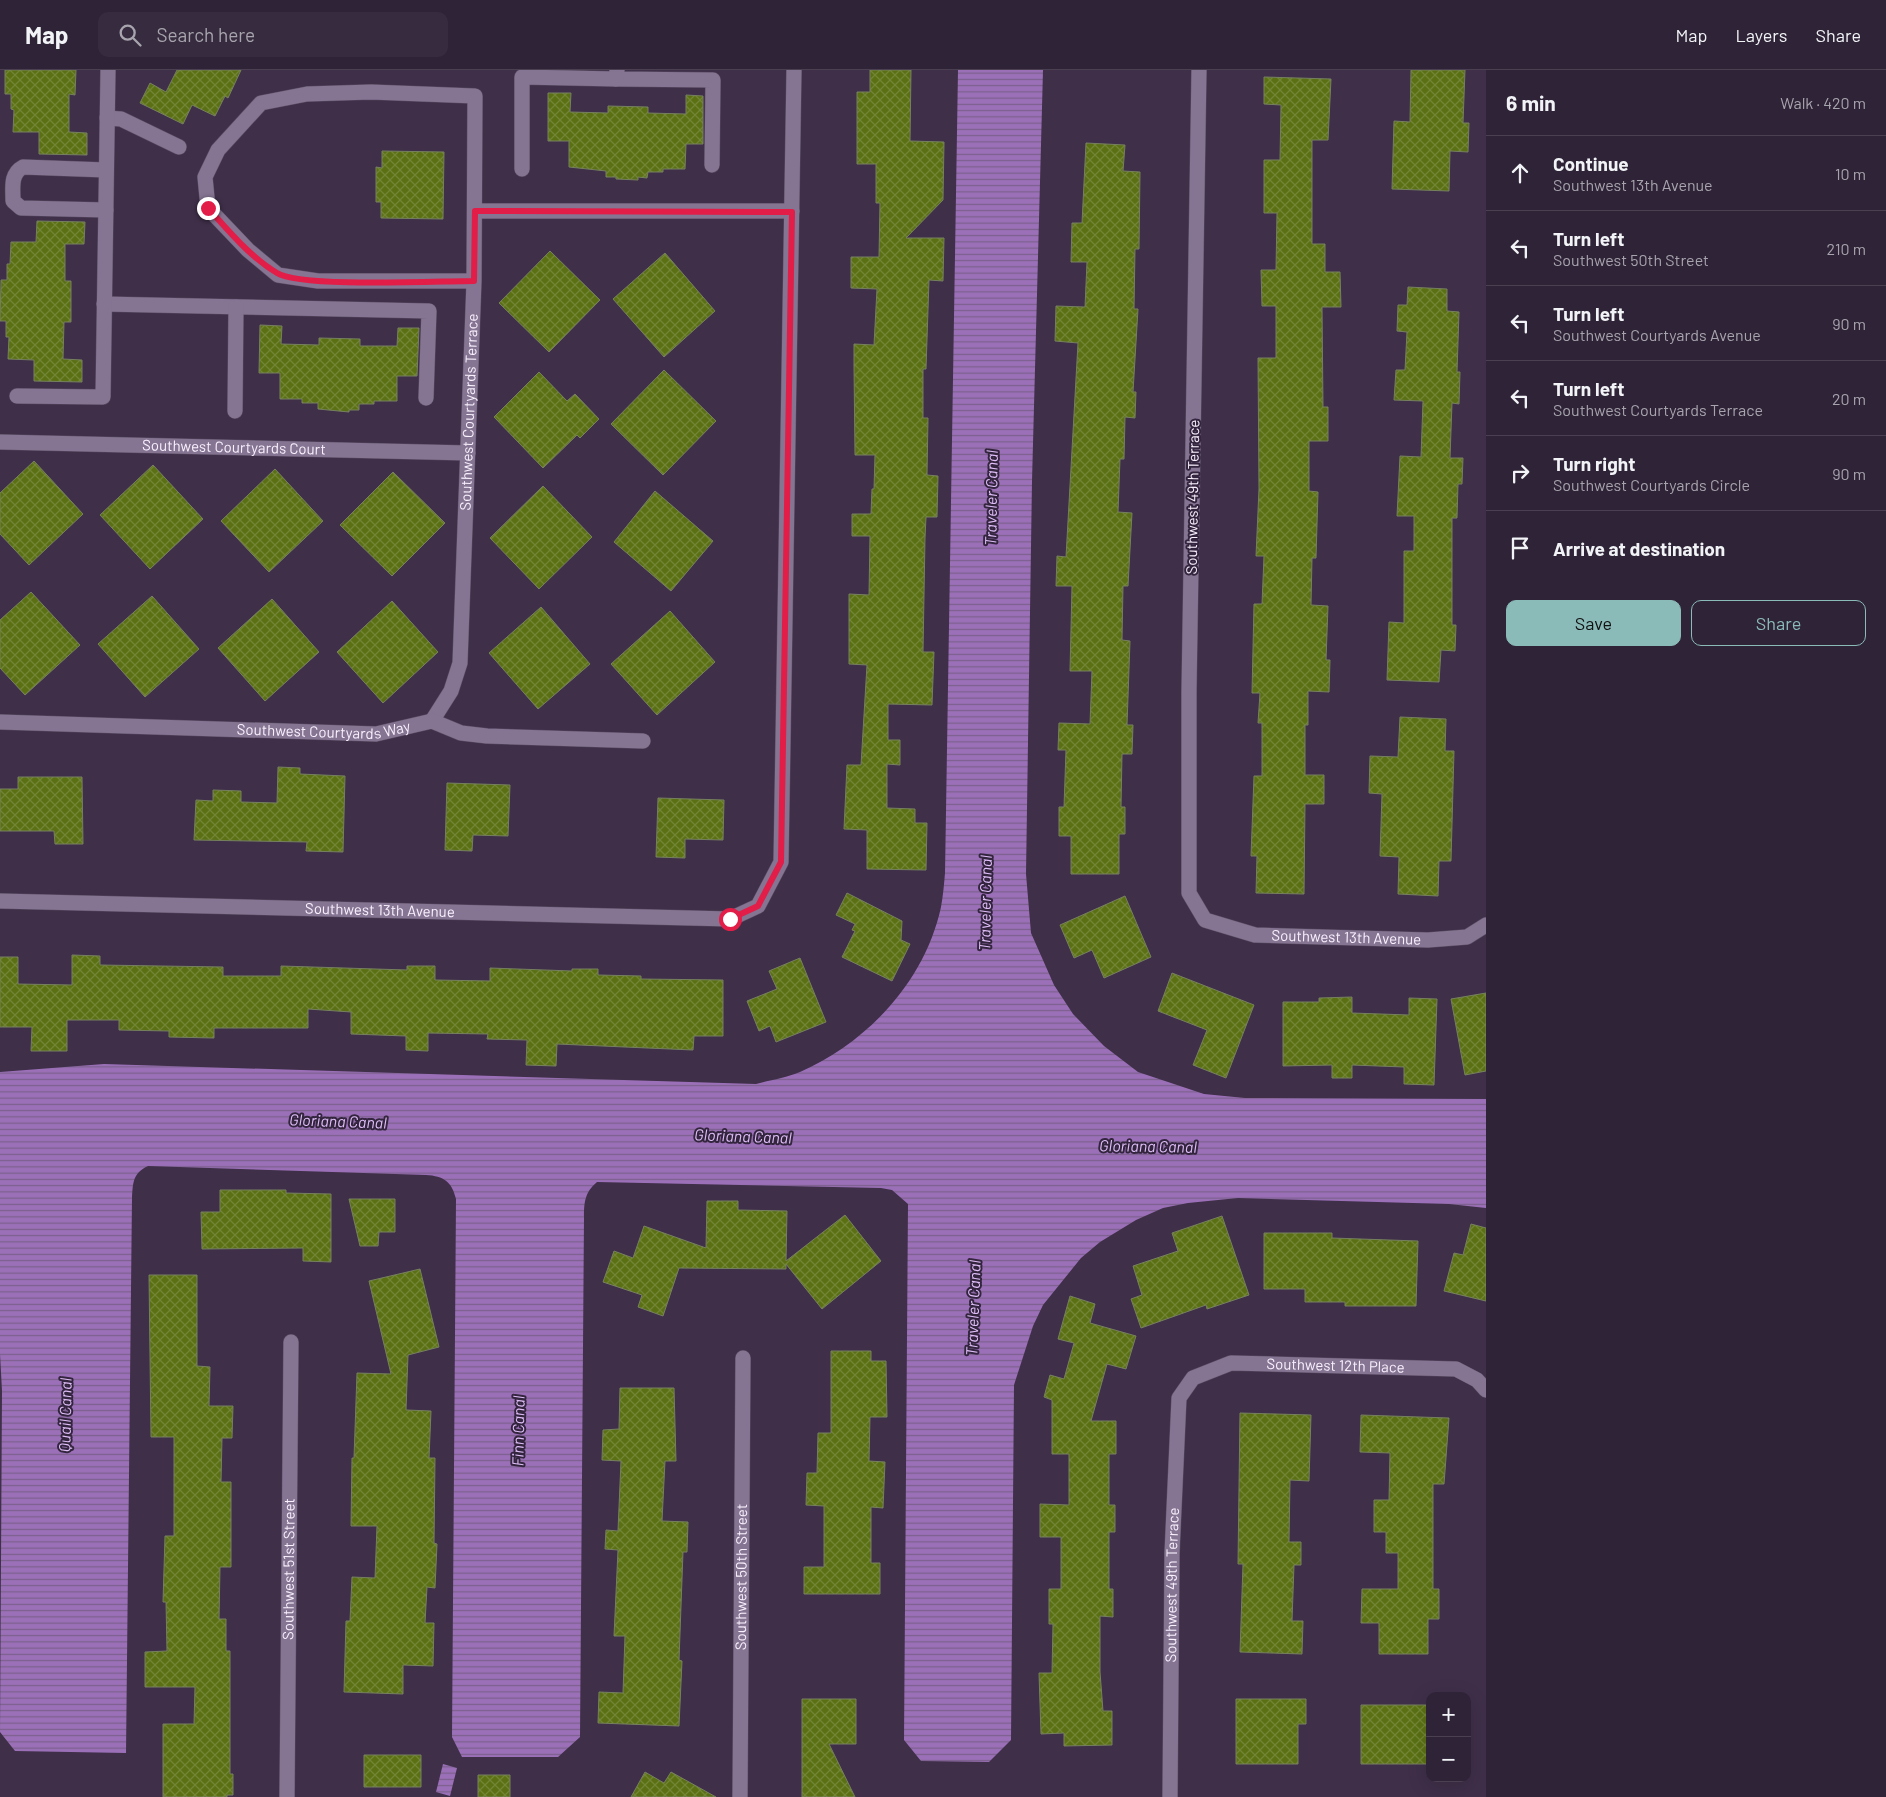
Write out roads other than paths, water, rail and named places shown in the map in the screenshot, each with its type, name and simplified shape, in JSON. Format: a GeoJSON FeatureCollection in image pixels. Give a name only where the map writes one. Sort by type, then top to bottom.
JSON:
{"type":"FeatureCollection","features":[{"type":"Feature","properties":{"kind":"street"},"geometry":{"type":"LineString","coordinates":[[18,396],[103,396],[108,70]]}},
{"type":"Feature","properties":{"kind":"street"},"geometry":{"type":"LineString","coordinates":[[475,211],[792,212],[794,70]]}},
{"type":"Feature","properties":{"kind":"street","name":"Southwest 49th Terrace"},"geometry":{"type":"LineString","coordinates":[[1200,70],[1190,691],[1189,893],[1205,920]]}},
{"type":"Feature","properties":{"kind":"street"},"geometry":{"type":"LineString","coordinates":[[522,169],[522,77],[616,75],[713,80],[712,165]]}},
{"type":"Feature","properties":{"kind":"street","name":"Southwest Courtyards Terrace"},"geometry":{"type":"LineString","coordinates":[[432,721],[451,691],[460,663],[474,281],[475,96],[371,92],[307,94],[261,103],[218,150],[205,177],[208,208],[248,250],[278,274],[318,281],[474,281]]}},
{"type":"Feature","properties":{"kind":"street"},"geometry":{"type":"LineString","coordinates":[[107,118],[121,119],[179,147]]}},
{"type":"Feature","properties":{"kind":"street"},"geometry":{"type":"LineString","coordinates":[[106,170],[23,167],[17,170],[13,178],[13,201],[21,208],[106,210]]}},
{"type":"Feature","properties":{"kind":"street","name":"Southwest 13th Avenue"},"geometry":{"type":"LineString","coordinates":[[0,901],[730,919],[758,906],[781,862],[792,212]]}},
{"type":"Feature","properties":{"kind":"street"},"geometry":{"type":"LineString","coordinates":[[104,304],[429,311],[426,398]]}},
{"type":"Feature","properties":{"kind":"street"},"geometry":{"type":"LineString","coordinates":[[235,411],[236,307]]}},
{"type":"Feature","properties":{"kind":"street","name":"Southwest Courtyards Court"},"geometry":{"type":"LineString","coordinates":[[0,442],[468,452]]}},
{"type":"Feature","properties":{"kind":"street","name":"Southwest Courtyards Way"},"geometry":{"type":"LineString","coordinates":[[0,722],[376,734],[432,721],[461,733],[486,736],[643,741]]}},
{"type":"Feature","properties":{"kind":"street","name":"Southwest 13th Avenue"},"geometry":{"type":"LineString","coordinates":[[1205,920],[1255,935],[1428,940],[1467,937],[1486,925]]}},
{"type":"Feature","properties":{"kind":"street","name":"Southwest 51st Street"},"geometry":{"type":"LineString","coordinates":[[287,1797],[291,1342]]}},
{"type":"Feature","properties":{"kind":"street","name":"Southwest 50th Street"},"geometry":{"type":"LineString","coordinates":[[740,1797],[743,1358]]}},
{"type":"Feature","properties":{"kind":"street","name":"Southwest 12th Place"},"geometry":{"type":"LineString","coordinates":[[1193,1378],[1231,1363],[1456,1369],[1482,1385]]}},
{"type":"Feature","properties":{"kind":"street","name":"Southwest 49th Terrace"},"geometry":{"type":"LineString","coordinates":[[1170,1797],[1172,1553],[1179,1398],[1193,1378]]}},
{"type":"Feature","properties":{"kind":"water"},"geometry":{"type":"Polygon","coordinates":[[[958,70],[1043,70],[1032,481],[1026,874],[1031,933],[1054,985],[1073,1014],[1104,1046],[1138,1072],[1204,1094],[1245,1098],[1486,1099],[1486,1208],[1449,1204],[1238,1198],[1188,1203],[1163,1208],[1136,1220],[1100,1242],[1081,1258],[1043,1305],[1033,1326],[1014,1385],[1011,1740],[989,1762],[921,1761],[904,1740],[908,1204],[892,1190],[881,1188],[597,1182],[588,1194],[584,1212],[580,1737],[558,1757],[462,1757],[452,1737],[456,1199],[452,1188],[446,1181],[438,1177],[426,1175],[148,1166],[139,1172],[135,1178],[132,1197],[126,1753],[15,1751],[0,1732],[2,1391],[0,1354],[0,1072],[104,1064],[756,1084],[800,1072],[848,1044],[890,1006],[922,960],[933,934],[941,907],[945,873],[958,70]]]}},
{"type":"Feature","properties":{"kind":"water"},"geometry":{"type":"Polygon","coordinates":[[[443,1764],[457,1768],[450,1796],[436,1792],[443,1764]]]}},
{"type":"Feature","properties":{"kind":"water label","name":"Traveler Canal"},"geometry":{"type":"Point","coordinates":[991,498]}},
{"type":"Feature","properties":{"kind":"water label","name":"Traveler Canal"},"geometry":{"type":"Point","coordinates":[985,903]}},
{"type":"Feature","properties":{"kind":"water label","name":"Gloriana Canal"},"geometry":{"type":"Point","coordinates":[338,1121]}},
{"type":"Feature","properties":{"kind":"water label","name":"Gloriana Canal"},"geometry":{"type":"Point","coordinates":[743,1136]}},
{"type":"Feature","properties":{"kind":"water label","name":"Gloriana Canal"},"geometry":{"type":"Point","coordinates":[1148,1146]}},
{"type":"Feature","properties":{"kind":"water label","name":"Traveler Canal"},"geometry":{"type":"Point","coordinates":[973,1308]}},
{"type":"Feature","properties":{"kind":"water label","name":"Quail Canal"},"geometry":{"type":"Point","coordinates":[65,1415]}},
{"type":"Feature","properties":{"kind":"water label","name":"Finn Canal"},"geometry":{"type":"Point","coordinates":[518,1431]}}]}
